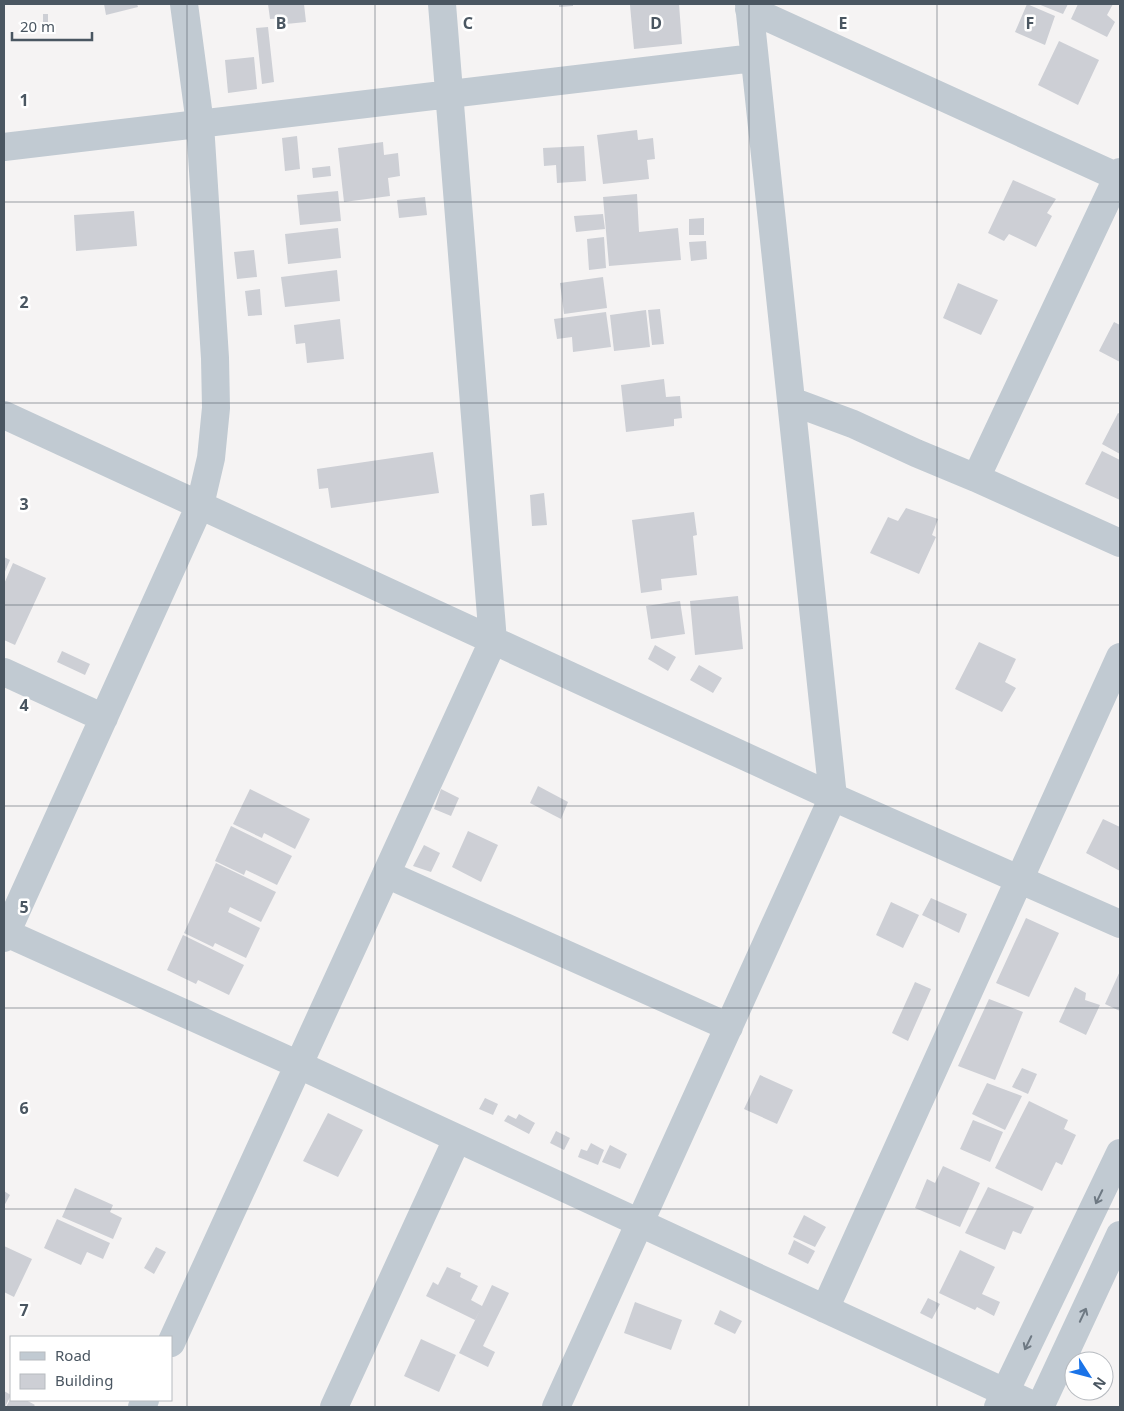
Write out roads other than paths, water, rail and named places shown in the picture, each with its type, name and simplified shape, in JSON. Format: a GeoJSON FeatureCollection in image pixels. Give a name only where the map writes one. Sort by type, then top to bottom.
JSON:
{"type":"FeatureCollection","features":[{"type":"Feature","properties":{"kind":"street"},"geometry":{"type":"LineString","coordinates":[[184,4],[200,124],[215,358],[216,408],[211,458],[200,505],[5,934],[299,1066],[824,1309],[1001,1400],[1039,1407],[1120,1235]]}},
{"type":"Feature","properties":{"kind":"street"},"geometry":{"type":"LineString","coordinates":[[172,1341],[493,641],[442,4]]}},
{"type":"Feature","properties":{"kind":"street"},"geometry":{"type":"LineString","coordinates":[[556,1407],[833,797],[749,6]]}},
{"type":"Feature","properties":{"kind":"street"},"geometry":{"type":"LineString","coordinates":[[749,6],[1119,175],[976,478]]}},
{"type":"Feature","properties":{"kind":"street"},"geometry":{"type":"LineString","coordinates":[[4,147],[754,58]]}},
{"type":"Feature","properties":{"kind":"street"},"geometry":{"type":"LineString","coordinates":[[791,402],[853,424],[1120,543]]}},
{"type":"Feature","properties":{"kind":"street"},"geometry":{"type":"LineString","coordinates":[[4,415],[833,797],[1120,924]]}},
{"type":"Feature","properties":{"kind":"street"},"geometry":{"type":"LineString","coordinates":[[824,1309],[1120,657]]}},
{"type":"Feature","properties":{"kind":"street"},"geometry":{"type":"LineString","coordinates":[[4,672],[104,718]]}},
{"type":"Feature","properties":{"kind":"street"},"geometry":{"type":"LineString","coordinates":[[386,874],[728,1027]]}},
{"type":"Feature","properties":{"kind":"street"},"geometry":{"type":"LineString","coordinates":[[334,1407],[457,1139]]}},
{"type":"Feature","properties":{"kind":"street"},"geometry":{"type":"LineString","coordinates":[[1001,1400],[1120,1153]]}}]}
